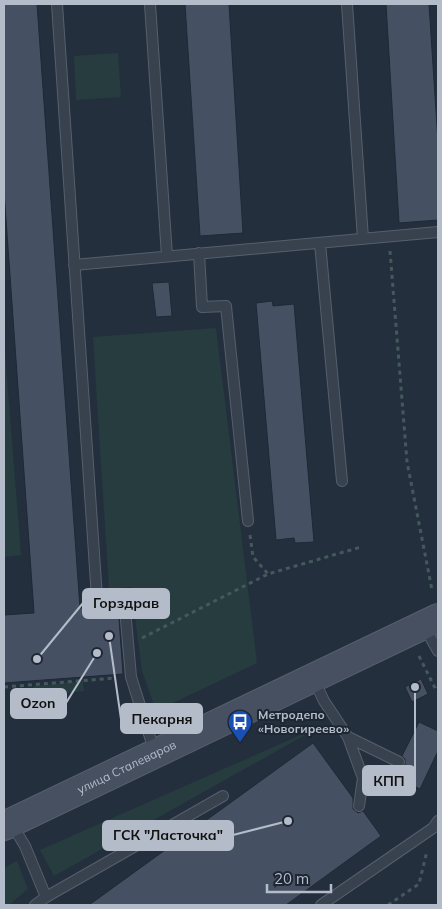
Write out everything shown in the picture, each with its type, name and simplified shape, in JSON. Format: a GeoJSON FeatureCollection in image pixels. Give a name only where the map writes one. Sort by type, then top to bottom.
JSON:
{"type":"FeatureCollection","features":[{"type":"Feature","properties":{"kind":"main road","name":"улица Сталеваров"},"geometry":{"type":"LineString","coordinates":[[7,824],[431,622]]}},
{"type":"Feature","properties":{"kind":"lane"},"geometry":{"type":"LineString","coordinates":[[57,4],[97,598],[124,597],[130,677],[155,753]]}},
{"type":"Feature","properties":{"kind":"lane"},"geometry":{"type":"LineString","coordinates":[[150,4],[167,256]]}},
{"type":"Feature","properties":{"kind":"lane"},"geometry":{"type":"LineString","coordinates":[[347,4],[363,239]]}},
{"type":"Feature","properties":{"kind":"lane"},"geometry":{"type":"LineString","coordinates":[[74,265],[438,232]]}},
{"type":"Feature","properties":{"kind":"lane"},"geometry":{"type":"LineString","coordinates":[[320,243],[342,481]]}},
{"type":"Feature","properties":{"kind":"lane"},"geometry":{"type":"LineString","coordinates":[[199,254],[202,307],[226,306],[248,521]]}},
{"type":"Feature","properties":{"kind":"lane"},"geometry":{"type":"LineString","coordinates":[[431,622],[438,651]]}},
{"type":"Feature","properties":{"kind":"lane"},"geometry":{"type":"LineString","coordinates":[[312,678],[324,701],[348,737],[363,778],[359,806]]}},
{"type":"Feature","properties":{"kind":"lane"},"geometry":{"type":"LineString","coordinates":[[348,737],[399,762]]}},
{"type":"Feature","properties":{"kind":"lane"},"geometry":{"type":"LineString","coordinates":[[36,905],[46,897],[223,796]]}},
{"type":"Feature","properties":{"kind":"lane"},"geometry":{"type":"LineString","coordinates":[[7,824],[25,846],[46,897]]}},
{"type":"Feature","properties":{"kind":"lane"},"geometry":{"type":"LineString","coordinates":[[321,905],[436,825]]}},
{"type":"Feature","properties":{"kind":"path"},"geometry":{"type":"LineString","coordinates":[[389,237],[407,462],[432,590]]}},
{"type":"Feature","properties":{"kind":"path"},"geometry":{"type":"LineString","coordinates":[[248,521],[253,557],[268,574]]}},
{"type":"Feature","properties":{"kind":"path"},"geometry":{"type":"LineString","coordinates":[[128,646],[268,574],[361,548]]}},
{"type":"Feature","properties":{"kind":"path"},"geometry":{"type":"LineString","coordinates":[[419,656],[436,690],[438,688]]}},
{"type":"Feature","properties":{"kind":"path"},"geometry":{"type":"LineString","coordinates":[[4,687],[130,677]]}},
{"type":"Feature","properties":{"kind":"path"},"geometry":{"type":"LineString","coordinates":[[388,905],[419,884],[436,825]]}},
{"type":"Feature","properties":{"kind":"green space"},"geometry":{"type":"Polygon","coordinates":[[[118,53],[121,97],[76,100],[74,56],[118,53]]]}},
{"type":"Feature","properties":{"kind":"green space"},"geometry":{"type":"Polygon","coordinates":[[[216,328],[257,663],[156,711],[142,671],[131,587],[109,589],[93,337],[216,328]]]}},
{"type":"Feature","properties":{"kind":"green space"},"geometry":{"type":"Polygon","coordinates":[[[4,340],[21,555],[4,557],[4,340]]]}},
{"type":"Feature","properties":{"kind":"green space"},"geometry":{"type":"Polygon","coordinates":[[[83,681],[84,691],[34,696],[33,686],[83,681]]]}},
{"type":"Feature","properties":{"kind":"green space"},"geometry":{"type":"Polygon","coordinates":[[[321,726],[54,876],[40,850],[321,726]]]}},
{"type":"Feature","properties":{"kind":"green space"},"geometry":{"type":"Polygon","coordinates":[[[17,861],[28,889],[9,905],[4,905],[4,868],[17,861]]]}},
{"type":"Feature","properties":{"kind":"building"},"geometry":{"type":"Polygon","coordinates":[[[4,4],[37,4],[80,608],[118,605],[123,674],[4,683],[4,615],[34,613],[4,191],[4,4]]]}},
{"type":"Feature","properties":{"kind":"building"},"geometry":{"type":"Polygon","coordinates":[[[185,4],[229,4],[243,233],[200,236],[185,4]]]}},
{"type":"Feature","properties":{"kind":"building"},"geometry":{"type":"Polygon","coordinates":[[[386,4],[429,4],[438,142],[438,220],[399,223],[386,4]]]}},
{"type":"Feature","properties":{"kind":"building"},"geometry":{"type":"Polygon","coordinates":[[[169,282],[172,316],[156,317],[152,283],[169,282]]]}},
{"type":"Feature","properties":{"kind":"building"},"geometry":{"type":"Polygon","coordinates":[[[272,301],[273,306],[294,304],[314,542],[295,543],[294,538],[276,540],[256,303],[272,301]]]}},
{"type":"Feature","properties":{"kind":"building"},"geometry":{"type":"Polygon","coordinates":[[[421,679],[428,694],[412,702],[405,687],[421,679]]]}},
{"type":"Feature","properties":{"kind":"building"},"geometry":{"type":"Polygon","coordinates":[[[419,722],[438,731],[438,751],[420,789],[393,776],[396,768],[402,768],[405,765],[405,759],[402,756],[419,722]]]}},
{"type":"Feature","properties":{"kind":"building"},"geometry":{"type":"Polygon","coordinates":[[[313,743],[353,798],[353,809],[358,813],[363,811],[381,836],[286,905],[89,905],[313,743]]]}},
{"type":"Feature","properties":{"kind":"place","name":"Пекарня"},"geometry":{"type":"Point","coordinates":[109,636]}},
{"type":"Feature","properties":{"kind":"place","name":"Ozon"},"geometry":{"type":"Point","coordinates":[97,653]}},
{"type":"Feature","properties":{"kind":"place","name":"Горздрав"},"geometry":{"type":"Point","coordinates":[37,659]}},
{"type":"Feature","properties":{"kind":"place","name":"КПП"},"geometry":{"type":"Point","coordinates":[415,687]}},
{"type":"Feature","properties":{"kind":"place","name":"Метродепо «Новогиреево»"},"geometry":{"type":"Point","coordinates":[240,743]}},
{"type":"Feature","properties":{"kind":"place","name":"ГСК \"Ласточка\""},"geometry":{"type":"Point","coordinates":[288,821]}}]}
